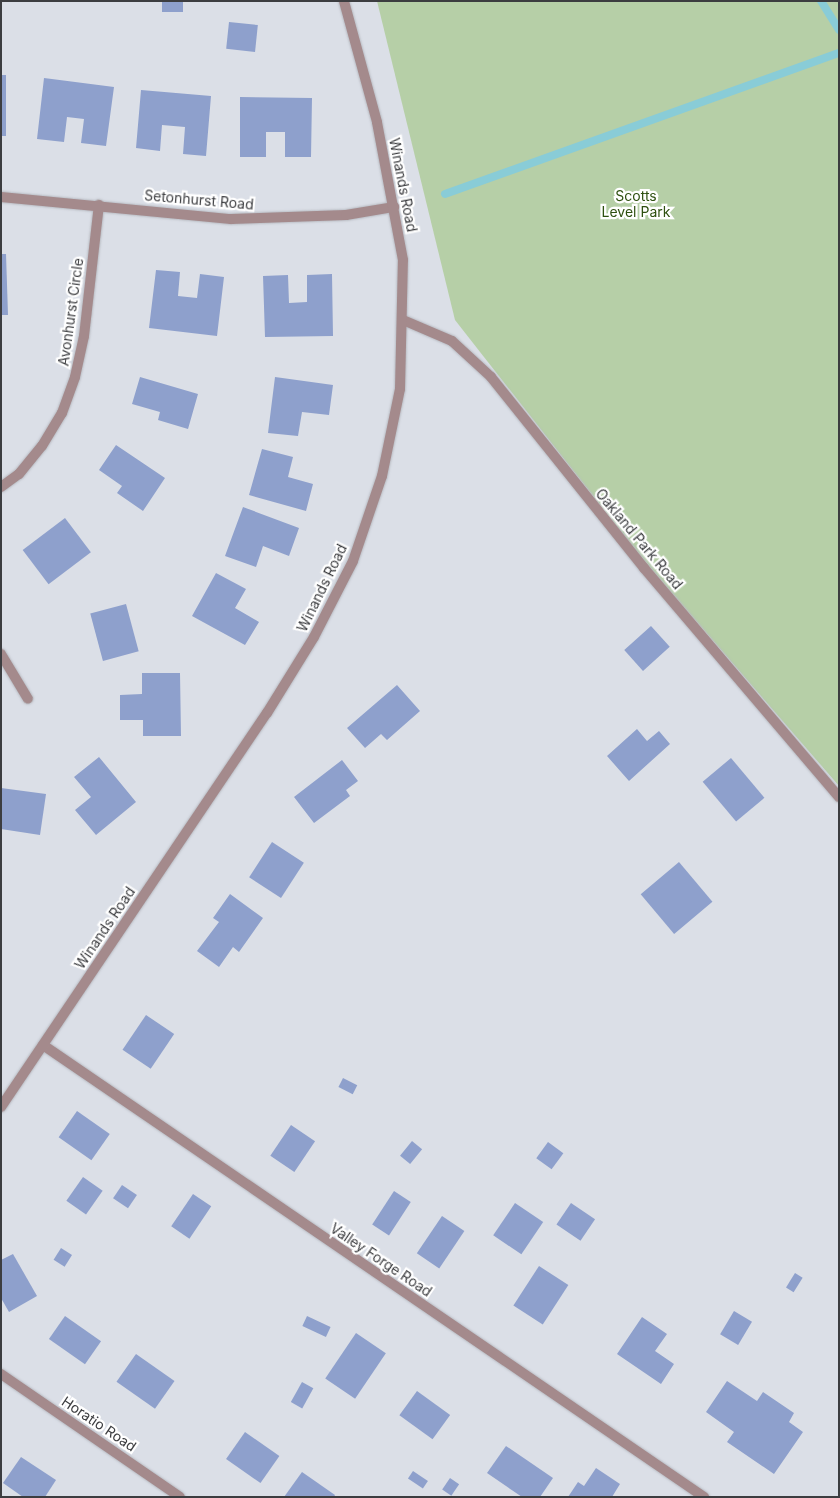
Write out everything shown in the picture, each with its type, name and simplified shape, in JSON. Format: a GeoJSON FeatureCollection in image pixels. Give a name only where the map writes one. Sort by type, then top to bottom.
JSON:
{"type":"FeatureCollection","features":[{"type":"Feature","properties":{"kind":"street","name":"Winands Road"},"geometry":{"type":"LineString","coordinates":[[1,1107],[267,713],[336,597],[368,519],[393,433],[400,389],[403,260],[394,206],[376,122],[344,1]]}},
{"type":"Feature","properties":{"kind":"street","name":"Setonhurst Road"},"geometry":{"type":"LineString","coordinates":[[1,197],[231,219],[346,215],[394,206]]}},
{"type":"Feature","properties":{"kind":"street","name":"Avonhurst Circle"},"geometry":{"type":"LineString","coordinates":[[1,487],[19,474],[42,446],[62,413],[75,377],[84,336],[99,205]]}},
{"type":"Feature","properties":{"kind":"street","name":"Oakland Park Road"},"geometry":{"type":"LineString","coordinates":[[403,320],[452,341],[491,377],[644,568],[839,797]]}},
{"type":"Feature","properties":{"kind":"street"},"geometry":{"type":"LineString","coordinates":[[1,654],[28,699]]}},
{"type":"Feature","properties":{"kind":"street","name":"Valley Forge Road"},"geometry":{"type":"LineString","coordinates":[[43,1045],[704,1497]]}},
{"type":"Feature","properties":{"kind":"street","name":"Horatio Road"},"geometry":{"type":"LineString","coordinates":[[1,1374],[180,1497]]}},
{"type":"Feature","properties":{"kind":"green space","name":"Scotts Level Park"},"geometry":{"type":"Polygon","coordinates":[[[377,1],[839,1],[839,786],[644,561],[455,320],[377,1]]]}},
{"type":"Feature","properties":{"kind":"building"},"geometry":{"type":"Polygon","coordinates":[[[162,1],[183,1],[183,12],[162,12],[162,1]]]}},
{"type":"Feature","properties":{"kind":"building"},"geometry":{"type":"Polygon","coordinates":[[[229,22],[258,25],[255,52],[226,49],[229,22]]]}},
{"type":"Feature","properties":{"kind":"building"},"geometry":{"type":"Polygon","coordinates":[[[1,75],[6,75],[6,136],[1,136],[1,75]]]}},
{"type":"Feature","properties":{"kind":"building"},"geometry":{"type":"Polygon","coordinates":[[[44,78],[114,87],[106,146],[81,143],[84,119],[67,117],[64,142],[37,139],[44,78]]]}},
{"type":"Feature","properties":{"kind":"building"},"geometry":{"type":"Polygon","coordinates":[[[141,90],[211,96],[206,156],[183,154],[185,127],[162,125],[160,151],[136,148],[141,90]]]}},
{"type":"Feature","properties":{"kind":"building"},"geometry":{"type":"Polygon","coordinates":[[[240,97],[312,98],[311,157],[285,157],[285,132],[266,132],[266,157],[240,157],[240,97]]]}},
{"type":"Feature","properties":{"kind":"building"},"geometry":{"type":"Polygon","coordinates":[[[1,254],[6,254],[8,315],[1,315],[1,254]]]}},
{"type":"Feature","properties":{"kind":"building"},"geometry":{"type":"Polygon","coordinates":[[[156,270],[180,272],[178,296],[197,298],[200,274],[224,277],[217,336],[149,328],[156,270]]]}},
{"type":"Feature","properties":{"kind":"building"},"geometry":{"type":"Polygon","coordinates":[[[332,274],[333,336],[265,337],[263,276],[288,275],[289,303],[307,302],[307,275],[332,274]]]}},
{"type":"Feature","properties":{"kind":"building"},"geometry":{"type":"Polygon","coordinates":[[[140,377],[198,394],[188,429],[158,420],[160,412],[132,404],[140,377]]]}},
{"type":"Feature","properties":{"kind":"building"},"geometry":{"type":"Polygon","coordinates":[[[275,377],[333,385],[329,415],[302,412],[298,436],[268,433],[275,377]]]}},
{"type":"Feature","properties":{"kind":"building"},"geometry":{"type":"Polygon","coordinates":[[[116,445],[165,478],[143,511],[117,493],[122,486],[99,470],[116,445]]]}},
{"type":"Feature","properties":{"kind":"building"},"geometry":{"type":"Polygon","coordinates":[[[262,449],[293,457],[288,477],[313,484],[306,511],[249,495],[262,449]]]}},
{"type":"Feature","properties":{"kind":"building"},"geometry":{"type":"Polygon","coordinates":[[[243,507],[299,528],[289,556],[263,546],[256,567],[225,556],[243,507]]]}},
{"type":"Feature","properties":{"kind":"building"},"geometry":{"type":"Polygon","coordinates":[[[65,518],[91,552],[49,584],[23,550],[65,518]]]}},
{"type":"Feature","properties":{"kind":"building"},"geometry":{"type":"Polygon","coordinates":[[[216,573],[246,589],[235,608],[259,622],[245,645],[192,616],[216,573]]]}},
{"type":"Feature","properties":{"kind":"building"},"geometry":{"type":"Polygon","coordinates":[[[126,604],[139,651],[103,661],[90,614],[126,604]]]}},
{"type":"Feature","properties":{"kind":"building"},"geometry":{"type":"Polygon","coordinates":[[[651,626],[670,647],[643,671],[624,650],[651,626]]]}},
{"type":"Feature","properties":{"kind":"building"},"geometry":{"type":"Polygon","coordinates":[[[142,673],[180,673],[181,736],[143,736],[143,720],[120,720],[120,695],[142,694],[142,673]]]}},
{"type":"Feature","properties":{"kind":"building"},"geometry":{"type":"Polygon","coordinates":[[[397,685],[420,711],[387,740],[381,734],[365,748],[347,728],[397,685]]]}},
{"type":"Feature","properties":{"kind":"building"},"geometry":{"type":"Polygon","coordinates":[[[637,729],[647,741],[659,731],[670,744],[629,781],[607,756],[637,729]]]}},
{"type":"Feature","properties":{"kind":"building"},"geometry":{"type":"Polygon","coordinates":[[[99,757],[136,802],[96,835],[75,810],[91,797],[74,777],[99,757]]]}},
{"type":"Feature","properties":{"kind":"building"},"geometry":{"type":"Polygon","coordinates":[[[731,758],[764,798],[736,822],[703,782],[731,758]]]}},
{"type":"Feature","properties":{"kind":"building"},"geometry":{"type":"Polygon","coordinates":[[[342,760],[358,781],[346,790],[350,796],[314,823],[294,797],[342,760]]]}},
{"type":"Feature","properties":{"kind":"building"},"geometry":{"type":"Polygon","coordinates":[[[1,788],[46,794],[40,835],[1,829],[1,788]]]}},
{"type":"Feature","properties":{"kind":"building"},"geometry":{"type":"Polygon","coordinates":[[[272,842],[304,863],[281,898],[249,877],[272,842]]]}},
{"type":"Feature","properties":{"kind":"building"},"geometry":{"type":"Polygon","coordinates":[[[679,862],[712,902],[674,934],[641,894],[679,862]]]}},
{"type":"Feature","properties":{"kind":"building"},"geometry":{"type":"Polygon","coordinates":[[[230,894],[263,918],[239,952],[233,947],[219,967],[197,951],[219,922],[213,918],[230,894]]]}},
{"type":"Feature","properties":{"kind":"building"},"geometry":{"type":"Polygon","coordinates":[[[146,1015],[174,1034],[151,1069],[123,1050],[146,1015]]]}},
{"type":"Feature","properties":{"kind":"building"},"geometry":{"type":"Polygon","coordinates":[[[343,1078],[357,1085],[353,1094],[338,1087],[343,1078]]]}},
{"type":"Feature","properties":{"kind":"building"},"geometry":{"type":"Polygon","coordinates":[[[77,1111],[110,1134],[91,1160],[59,1137],[77,1111]]]}},
{"type":"Feature","properties":{"kind":"building"},"geometry":{"type":"Polygon","coordinates":[[[291,1125],[315,1141],[294,1172],[270,1156],[291,1125]]]}},
{"type":"Feature","properties":{"kind":"building"},"geometry":{"type":"Polygon","coordinates":[[[412,1141],[422,1149],[410,1164],[400,1156],[412,1141]]]}},
{"type":"Feature","properties":{"kind":"building"},"geometry":{"type":"Polygon","coordinates":[[[548,1142],[563,1153],[552,1169],[536,1158],[548,1142]]]}},
{"type":"Feature","properties":{"kind":"building"},"geometry":{"type":"Polygon","coordinates":[[[83,1177],[103,1191],[86,1215],[66,1201],[83,1177]]]}},
{"type":"Feature","properties":{"kind":"building"},"geometry":{"type":"Polygon","coordinates":[[[122,1185],[137,1195],[128,1208],[113,1198],[122,1185]]]}},
{"type":"Feature","properties":{"kind":"building"},"geometry":{"type":"Polygon","coordinates":[[[394,1191],[411,1202],[389,1235],[372,1225],[394,1191]]]}},
{"type":"Feature","properties":{"kind":"building"},"geometry":{"type":"Polygon","coordinates":[[[193,1194],[211,1206],[189,1239],[171,1226],[193,1194]]]}},
{"type":"Feature","properties":{"kind":"building"},"geometry":{"type":"Polygon","coordinates":[[[515,1203],[543,1222],[521,1254],[493,1235],[515,1203]]]}},
{"type":"Feature","properties":{"kind":"building"},"geometry":{"type":"Polygon","coordinates":[[[571,1203],[595,1219],[581,1241],[556,1225],[571,1203]]]}},
{"type":"Feature","properties":{"kind":"building"},"geometry":{"type":"Polygon","coordinates":[[[442,1216],[464,1231],[439,1268],[417,1253],[442,1216]]]}},
{"type":"Feature","properties":{"kind":"building"},"geometry":{"type":"Polygon","coordinates":[[[61,1248],[72,1255],[65,1267],[54,1260],[61,1248]]]}},
{"type":"Feature","properties":{"kind":"building"},"geometry":{"type":"Polygon","coordinates":[[[13,1254],[37,1296],[9,1312],[1,1298],[1,1260],[13,1254]]]}},
{"type":"Feature","properties":{"kind":"building"},"geometry":{"type":"Polygon","coordinates":[[[539,1266],[568,1285],[543,1324],[513,1305],[539,1266]]]}},
{"type":"Feature","properties":{"kind":"building"},"geometry":{"type":"Polygon","coordinates":[[[795,1273],[803,1278],[794,1292],[786,1287],[795,1273]]]}},
{"type":"Feature","properties":{"kind":"building"},"geometry":{"type":"Polygon","coordinates":[[[734,1311],[752,1322],[738,1345],[720,1334],[734,1311]]]}},
{"type":"Feature","properties":{"kind":"building"},"geometry":{"type":"Polygon","coordinates":[[[65,1316],[101,1341],[85,1364],[49,1339],[65,1316]]]}},
{"type":"Feature","properties":{"kind":"building"},"geometry":{"type":"Polygon","coordinates":[[[307,1316],[331,1327],[326,1337],[302,1326],[307,1316]]]}},
{"type":"Feature","properties":{"kind":"building"},"geometry":{"type":"Polygon","coordinates":[[[642,1317],[667,1334],[655,1351],[674,1364],[661,1384],[617,1354],[642,1317]]]}},
{"type":"Feature","properties":{"kind":"building"},"geometry":{"type":"Polygon","coordinates":[[[356,1333],[386,1353],[355,1399],[325,1379],[356,1333]]]}},
{"type":"Feature","properties":{"kind":"building"},"geometry":{"type":"Polygon","coordinates":[[[136,1354],[175,1381],[155,1409],[116,1382],[136,1354]]]}},
{"type":"Feature","properties":{"kind":"building"},"geometry":{"type":"Polygon","coordinates":[[[727,1381],[757,1401],[763,1392],[794,1413],[789,1422],[803,1432],[774,1474],[727,1442],[734,1432],[706,1412],[727,1381]]]}},
{"type":"Feature","properties":{"kind":"building"},"geometry":{"type":"Polygon","coordinates":[[[302,1382],[313,1388],[302,1408],[291,1402],[302,1382]]]}},
{"type":"Feature","properties":{"kind":"building"},"geometry":{"type":"Polygon","coordinates":[[[417,1391],[450,1415],[433,1439],[399,1415],[417,1391]]]}},
{"type":"Feature","properties":{"kind":"building"},"geometry":{"type":"Polygon","coordinates":[[[245,1432],[279,1456],[260,1483],[226,1459],[245,1432]]]}},
{"type":"Feature","properties":{"kind":"building"},"geometry":{"type":"Polygon","coordinates":[[[506,1446],[553,1478],[540,1497],[522,1497],[487,1473],[506,1446]]]}},
{"type":"Feature","properties":{"kind":"building"},"geometry":{"type":"Polygon","coordinates":[[[21,1457],[56,1480],[45,1497],[23,1497],[3,1483],[21,1457]]]}},
{"type":"Feature","properties":{"kind":"building"},"geometry":{"type":"Polygon","coordinates":[[[596,1468],[620,1484],[612,1497],[568,1497],[578,1482],[584,1486],[596,1468]]]}},
{"type":"Feature","properties":{"kind":"building"},"geometry":{"type":"Polygon","coordinates":[[[413,1471],[428,1481],[423,1489],[408,1478],[413,1471]]]}},
{"type":"Feature","properties":{"kind":"building"},"geometry":{"type":"Polygon","coordinates":[[[302,1472],[335,1495],[334,1497],[284,1497],[302,1472]]]}},
{"type":"Feature","properties":{"kind":"building"},"geometry":{"type":"Polygon","coordinates":[[[450,1478],[459,1484],[451,1496],[442,1490],[450,1478]]]}},
{"type":"Feature","properties":{"kind":"waterway"},"geometry":{"type":"LineString","coordinates":[[821,1],[839,30]]}},
{"type":"Feature","properties":{"kind":"waterway"},"geometry":{"type":"LineString","coordinates":[[445,194],[839,53]]}}]}
